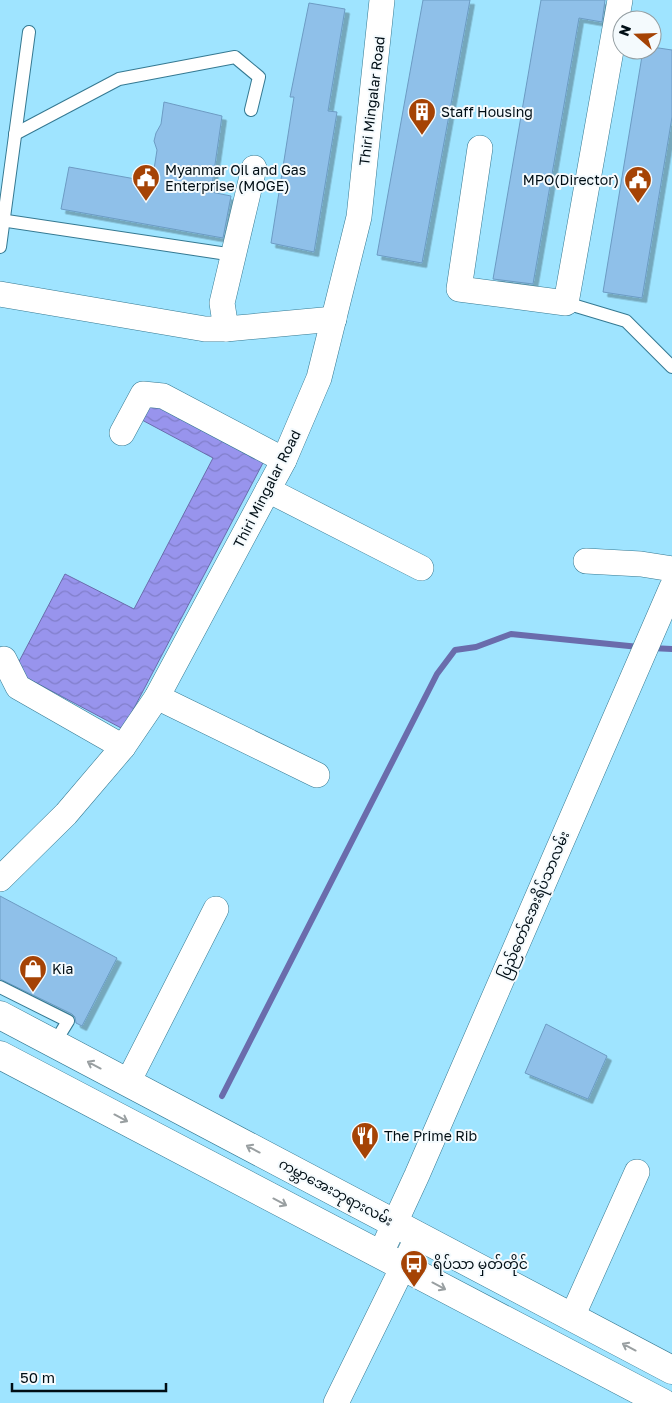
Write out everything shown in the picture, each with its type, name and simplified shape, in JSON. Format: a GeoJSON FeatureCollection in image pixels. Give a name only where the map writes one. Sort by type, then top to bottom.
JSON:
{"type":"FeatureCollection","features":[{"type":"Feature","properties":{"kind":"main road","name":"ကမ္ဘာအေးဘုရားလမ်း"},"geometry":{"type":"LineString","coordinates":[[0,1015],[670,1369]]}},
{"type":"Feature","properties":{"kind":"main road"},"geometry":{"type":"LineString","coordinates":[[0,1055],[657,1401],[670,1369]]}},
{"type":"Feature","properties":{"kind":"street","name":"Thiri Mingalar Road"},"geometry":{"type":"LineString","coordinates":[[0,880],[66,814],[123,747],[157,697],[284,460],[319,378],[358,217],[382,0]]}},
{"type":"Feature","properties":{"kind":"street"},"geometry":{"type":"LineString","coordinates":[[480,148],[459,289],[566,303],[620,0]]}},
{"type":"Feature","properties":{"kind":"street"},"geometry":{"type":"LineString","coordinates":[[226,329],[222,303],[254,168]]}},
{"type":"Feature","properties":{"kind":"street"},"geometry":{"type":"LineString","coordinates":[[0,294],[205,329],[226,329],[334,319]]}},
{"type":"Feature","properties":{"kind":"street"},"geometry":{"type":"LineString","coordinates":[[122,433],[143,394],[163,396],[284,460]]}},
{"type":"Feature","properties":{"kind":"street"},"geometry":{"type":"LineString","coordinates":[[268,490],[421,568]]}},
{"type":"Feature","properties":{"kind":"street"},"geometry":{"type":"LineString","coordinates":[[586,560],[672,568]]}},
{"type":"Feature","properties":{"kind":"street","name":"ပြည်တော်အေးရိပ်သာလမ်း"},"geometry":{"type":"LineString","coordinates":[[336,1403],[391,1261],[406,1230],[669,599]]}},
{"type":"Feature","properties":{"kind":"street"},"geometry":{"type":"LineString","coordinates":[[4,659],[18,687],[123,747]]}},
{"type":"Feature","properties":{"kind":"street"},"geometry":{"type":"LineString","coordinates":[[157,697],[317,775]]}},
{"type":"Feature","properties":{"kind":"street"},"geometry":{"type":"LineString","coordinates":[[128,1082],[216,909]]}},
{"type":"Feature","properties":{"kind":"street"},"geometry":{"type":"LineString","coordinates":[[572,1317],[637,1172]]}},
{"type":"Feature","properties":{"kind":"lane"},"geometry":{"type":"LineString","coordinates":[[0,246],[2,220],[29,32]]}},
{"type":"Feature","properties":{"kind":"lane"},"geometry":{"type":"LineString","coordinates":[[15,134],[119,79],[235,57],[259,77],[251,110]]}},
{"type":"Feature","properties":{"kind":"lane"},"geometry":{"type":"LineString","coordinates":[[2,220],[234,255]]}},
{"type":"Feature","properties":{"kind":"lane"},"geometry":{"type":"LineString","coordinates":[[566,303],[626,321],[672,367]]}},
{"type":"Feature","properties":{"kind":"lane"},"geometry":{"type":"LineString","coordinates":[[0,987],[68,1021],[54,1044]]}},
{"type":"Feature","properties":{"kind":"water"},"geometry":{"type":"Polygon","coordinates":[[[151,401],[264,461],[123,729],[14,671],[65,574],[134,609],[213,458],[142,420],[151,401]]]}},
{"type":"Feature","properties":{"kind":"building","name":"Staff Housing"},"geometry":{"type":"Polygon","coordinates":[[[423,0],[470,0],[422,263],[377,255],[423,0]]]}},
{"type":"Feature","properties":{"kind":"building","name":"Staff Housing"},"geometry":{"type":"Polygon","coordinates":[[[541,0],[605,0],[602,22],[579,18],[533,284],[493,279],[541,0]]]}},
{"type":"Feature","properties":{"kind":"building"},"geometry":{"type":"Polygon","coordinates":[[[309,3],[345,9],[328,111],[337,112],[314,252],[271,243],[294,97],[290,97],[309,3]]]}},
{"type":"Feature","properties":{"kind":"building","name":"MPO(Director)"},"geometry":{"type":"Polygon","coordinates":[[[662,48],[672,50],[672,117],[642,298],[603,292],[641,60],[662,60],[662,48]]]}},
{"type":"Feature","properties":{"kind":"building"},"geometry":{"type":"Polygon","coordinates":[[[164,102],[222,116],[211,192],[231,196],[223,238],[61,209],[69,167],[152,182],[157,150],[154,141],[161,124],[164,102]]]}},
{"type":"Feature","properties":{"kind":"building"},"geometry":{"type":"Polygon","coordinates":[[[0,896],[117,958],[82,1026],[76,1023],[75,1017],[72,1014],[0,979],[0,896]]]}},
{"type":"Feature","properties":{"kind":"building"},"geometry":{"type":"Polygon","coordinates":[[[546,1024],[607,1056],[588,1099],[525,1073],[546,1024]]]}},
{"type":"Feature","properties":{"kind":"waterway"},"geometry":{"type":"LineString","coordinates":[[222,1096],[437,674],[455,650],[476,647],[511,634],[639,647]]}},
{"type":"Feature","properties":{"kind":"waterway"},"geometry":{"type":"LineString","coordinates":[[651,648],[672,649]]}},
{"type":"Feature","properties":{"kind":"place","name":"Staff Housing"},"geometry":{"type":"Point","coordinates":[422,136]}},
{"type":"Feature","properties":{"kind":"place","name":"Myanmar Oil and Gas Enterprise (MOGE)"},"geometry":{"type":"Point","coordinates":[146,202]}},
{"type":"Feature","properties":{"kind":"place","name":"MPO(Director)"},"geometry":{"type":"Point","coordinates":[638,204]}},
{"type":"Feature","properties":{"kind":"place","name":"Kia"},"geometry":{"type":"Point","coordinates":[33,993]}},
{"type":"Feature","properties":{"kind":"place","name":"The Prime Rib"},"geometry":{"type":"Point","coordinates":[365,1160]}},
{"type":"Feature","properties":{"kind":"place","name":"ရိပ်သာ မှတ်တိုင်"},"geometry":{"type":"Point","coordinates":[414,1288]}}]}
